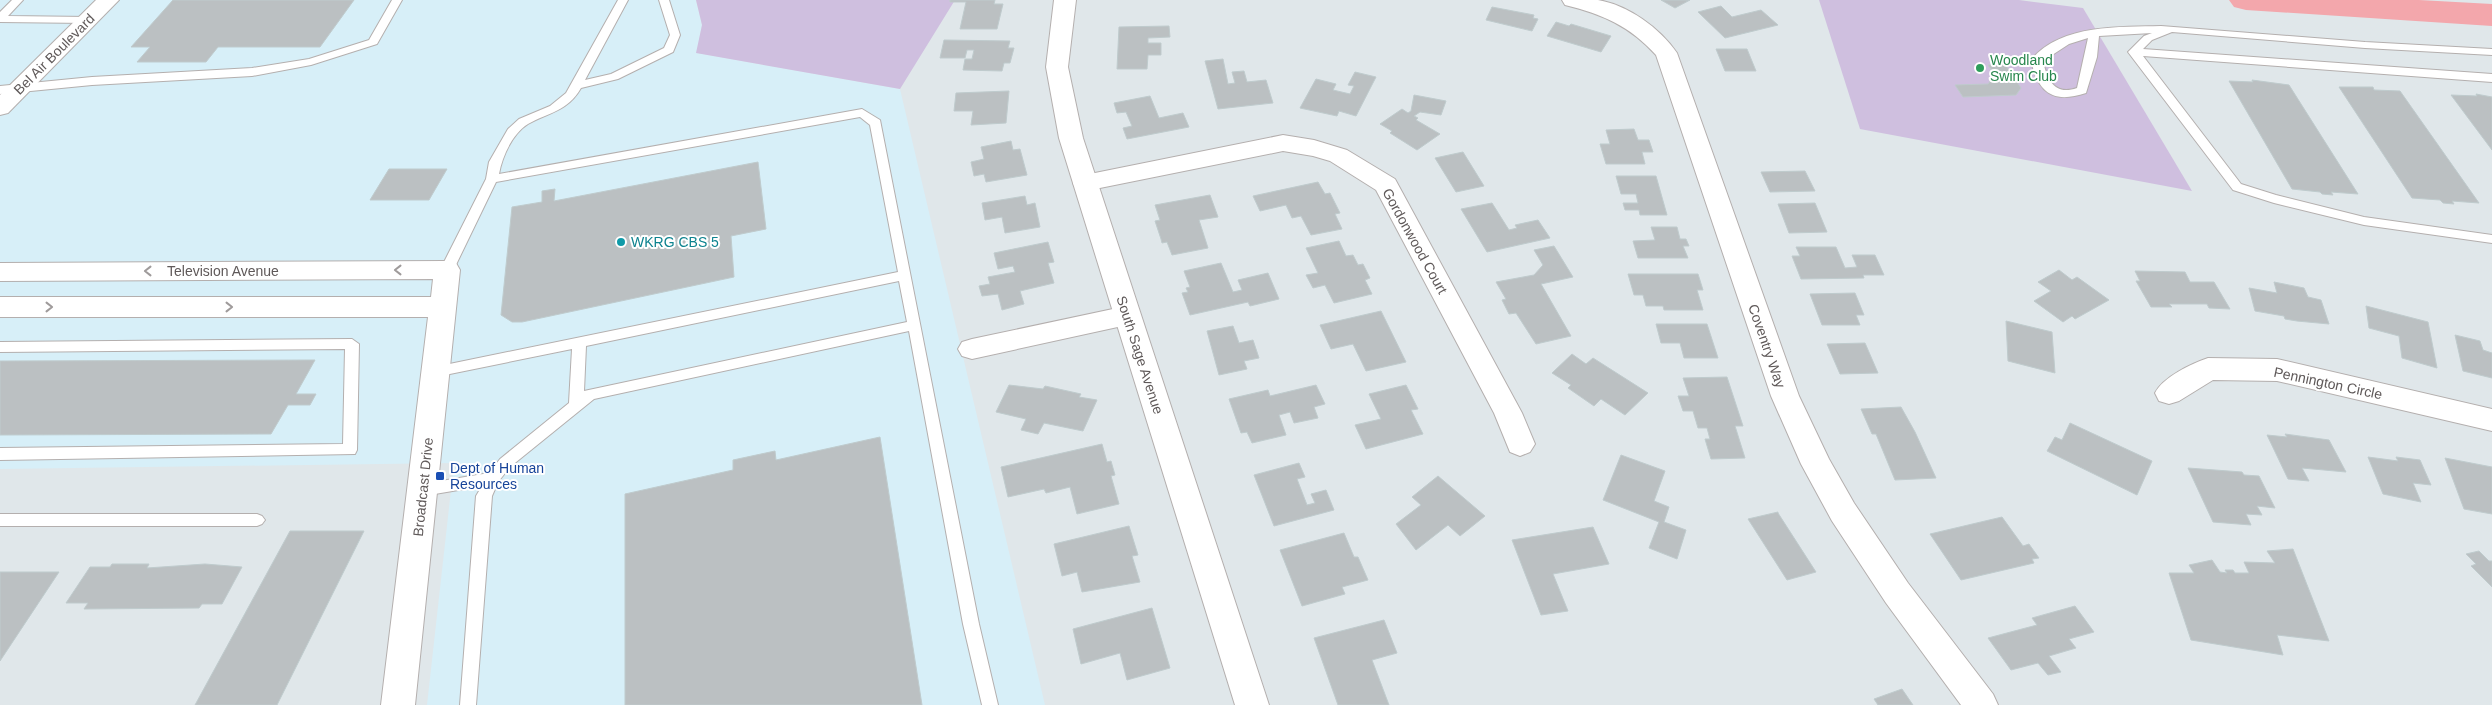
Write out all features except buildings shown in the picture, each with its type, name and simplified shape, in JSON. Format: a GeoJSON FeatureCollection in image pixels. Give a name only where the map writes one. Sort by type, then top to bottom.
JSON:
{"type":"FeatureCollection","features":[{"type":"Feature","properties":{"kind":"street","name":"Bel Air Boulevard"},"geometry":{"type":"LineString","coordinates":[[0,108],[9,90],[108,0]]}},
{"type":"Feature","properties":{"kind":"street","name":"South Sage Avenue"},"geometry":{"type":"LineString","coordinates":[[1065,0],[1057,67],[1071,138],[1252,705]]}},
{"type":"Feature","properties":{"kind":"street","name":"Coventry Way"},"geometry":{"type":"LineString","coordinates":[[1573,0],[1603,8],[1626,17],[1648,32],[1666,53],[1785,396],[1816,464],[1843,512],[1897,594],[1980,705]]}},
{"type":"Feature","properties":{"kind":"street","name":"Gordonwood Court"},"geometry":{"type":"LineString","coordinates":[[1085,184],[1283,143],[1316,146],[1342,156],[1365,169],[1386,185],[1508,413],[1520,444]]}},
{"type":"Feature","properties":{"kind":"street","name":"Television Avenue"},"geometry":{"type":"LineString","coordinates":[[0,272],[447,270]]}},
{"type":"Feature","properties":{"kind":"street","name":"Broadcast Drive"},"geometry":{"type":"LineString","coordinates":[[398,705],[447,270]]}},
{"type":"Feature","properties":{"kind":"street"},"geometry":{"type":"LineString","coordinates":[[187,307],[211,271]]}},
{"type":"Feature","properties":{"kind":"street"},"geometry":{"type":"LineString","coordinates":[[0,307],[443,306]]}},
{"type":"Feature","properties":{"kind":"street"},"geometry":{"type":"LineString","coordinates":[[972,349],[1127,316]]}},
{"type":"Feature","properties":{"kind":"street","name":"Pennington Circle"},"geometry":{"type":"LineString","coordinates":[[2169,393],[2208,369],[2277,370],[2492,420]]}},
{"type":"Feature","properties":{"kind":"lane"},"geometry":{"type":"LineString","coordinates":[[0,18],[18,0]]}},
{"type":"Feature","properties":{"kind":"lane"},"geometry":{"type":"LineString","coordinates":[[9,90],[92,81],[252,72],[311,62],[373,42],[397,0]]}},
{"type":"Feature","properties":{"kind":"lane"},"geometry":{"type":"LineString","coordinates":[[447,270],[492,179],[494,162],[512,132],[532,116],[562,104],[571,95],[623,0]]}},
{"type":"Feature","properties":{"kind":"lane"},"geometry":{"type":"LineString","coordinates":[[577,85],[614,77],[669,50],[675,35],[664,0]]}},
{"type":"Feature","properties":{"kind":"lane"},"geometry":{"type":"LineString","coordinates":[[0,18],[88,20]]}},
{"type":"Feature","properties":{"kind":"lane"},"geometry":{"type":"LineString","coordinates":[[2134,52],[2148,38],[2171,29]]}},
{"type":"Feature","properties":{"kind":"lane"},"geometry":{"type":"LineString","coordinates":[[2094,33],[2092,57],[2082,90],[2070,96],[2058,94],[2040,79],[2037,60],[2052,46],[2065,40],[2094,33],[2171,29],[2365,45],[2492,52]]}},
{"type":"Feature","properties":{"kind":"lane"},"geometry":{"type":"LineString","coordinates":[[2134,52],[2492,78]]}},
{"type":"Feature","properties":{"kind":"lane"},"geometry":{"type":"LineString","coordinates":[[2134,52],[2237,187],[2274,199],[2364,221],[2417,230],[2492,239]]}},
{"type":"Feature","properties":{"kind":"lane"},"geometry":{"type":"LineString","coordinates":[[492,179],[862,113],[876,123],[971,624],[990,705]]}},
{"type":"Feature","properties":{"kind":"lane"},"geometry":{"type":"LineString","coordinates":[[436,372],[905,275]]}},
{"type":"Feature","properties":{"kind":"lane"},"geometry":{"type":"LineString","coordinates":[[468,705],[484,496],[493,478],[505,463],[586,396],[597,392],[915,325]]}},
{"type":"Feature","properties":{"kind":"lane"},"geometry":{"type":"LineString","coordinates":[[576,404],[579,342]]}},
{"type":"Feature","properties":{"kind":"lane"},"geometry":{"type":"LineString","coordinates":[[0,348],[352,344],[350,450],[0,454]]}},
{"type":"Feature","properties":{"kind":"lane"},"geometry":{"type":"LineString","coordinates":[[422,490],[493,478]]}},
{"type":"Feature","properties":{"kind":"lane"},"geometry":{"type":"LineString","coordinates":[[0,520],[257,520]]}},
{"type":"Feature","properties":{"kind":"shaded area"},"geometry":{"type":"Polygon","coordinates":[[[0,0],[696,0],[702,25],[697,53],[900,89],[1045,705],[427,705],[454,463],[0,469],[0,0]]]}},
{"type":"Feature","properties":{"kind":"shaded area"},"geometry":{"type":"Polygon","coordinates":[[[696,0],[955,0],[900,89],[696,53],[702,25],[696,0]]]}},
{"type":"Feature","properties":{"kind":"shaded area","name":"Woodland Swim Club"},"geometry":{"type":"Polygon","coordinates":[[[1819,0],[2019,0],[2083,8],[2192,191],[1860,129],[1819,0]]]}},
{"type":"Feature","properties":{"kind":"waterway"},"geometry":{"type":"LineString","coordinates":[[2246,0],[2492,15]]}},
{"type":"Feature","properties":{"kind":"place","name":"Woodland Swim Club"},"geometry":{"type":"Point","coordinates":[1980,68]}},
{"type":"Feature","properties":{"kind":"place","name":"WKRG CBS 5"},"geometry":{"type":"Point","coordinates":[621,242]}},
{"type":"Feature","properties":{"kind":"place","name":"Dept of Human Resources"},"geometry":{"type":"Point","coordinates":[440,476]}}]}
